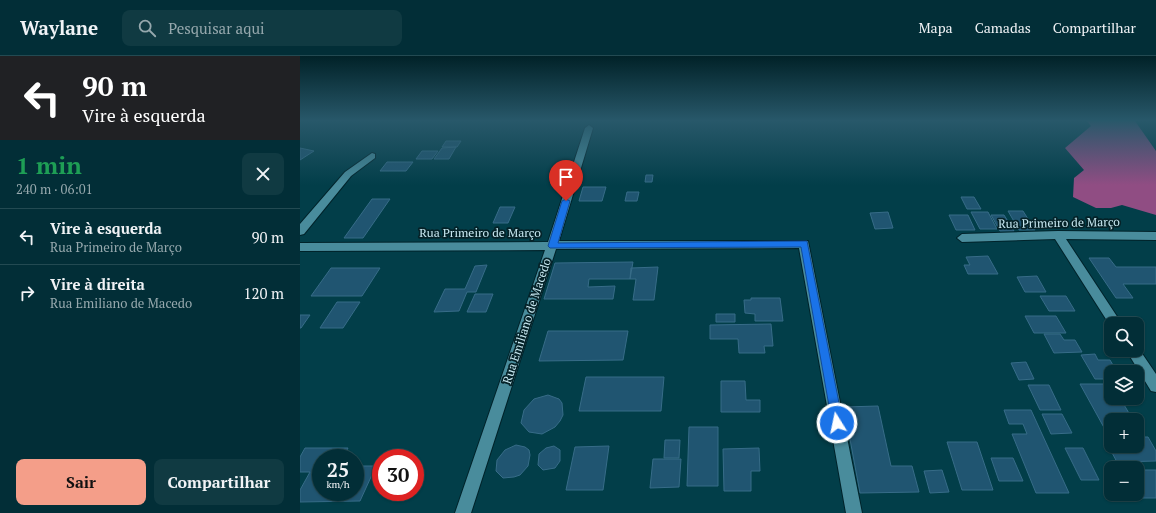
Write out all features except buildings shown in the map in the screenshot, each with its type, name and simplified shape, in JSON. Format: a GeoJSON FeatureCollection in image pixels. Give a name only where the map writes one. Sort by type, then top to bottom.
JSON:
{"type":"FeatureCollection","features":[{"type":"Feature","properties":{"kind":"street","name":"Rua Emiliano de Macedo"},"geometry":{"type":"LineString","coordinates":[[463,513],[552,246],[585,142]]}},
{"type":"Feature","properties":{"kind":"street"},"geometry":{"type":"LineString","coordinates":[[300,231],[348,174],[372,156]]}},
{"type":"Feature","properties":{"kind":"street","name":"Rua Primeiro de Março"},"geometry":{"type":"LineString","coordinates":[[962,238],[1058,235],[1156,236]]}},
{"type":"Feature","properties":{"kind":"street"},"geometry":{"type":"LineString","coordinates":[[1058,235],[1111,317]]}},
{"type":"Feature","properties":{"kind":"street","name":"Rua Primeiro de Março"},"geometry":{"type":"LineString","coordinates":[[300,247],[804,244],[854,513]]}},
{"type":"Feature","properties":{"kind":"street"},"geometry":{"type":"LineString","coordinates":[[1137,357],[1156,386]]}},
{"type":"Feature","properties":{"kind":"shaded area"},"geometry":{"type":"Polygon","coordinates":[[[1072,142],[1150,142],[1156,151],[1156,215],[1122,205],[1111,208],[1096,208],[1073,197],[1074,178],[1084,170],[1065,148],[1072,142]]]}},
{"type":"Feature","properties":{"kind":"route"},"geometry":{"type":"LineString","coordinates":[[566,201],[552,246],[804,244],[837,423]]}}]}
